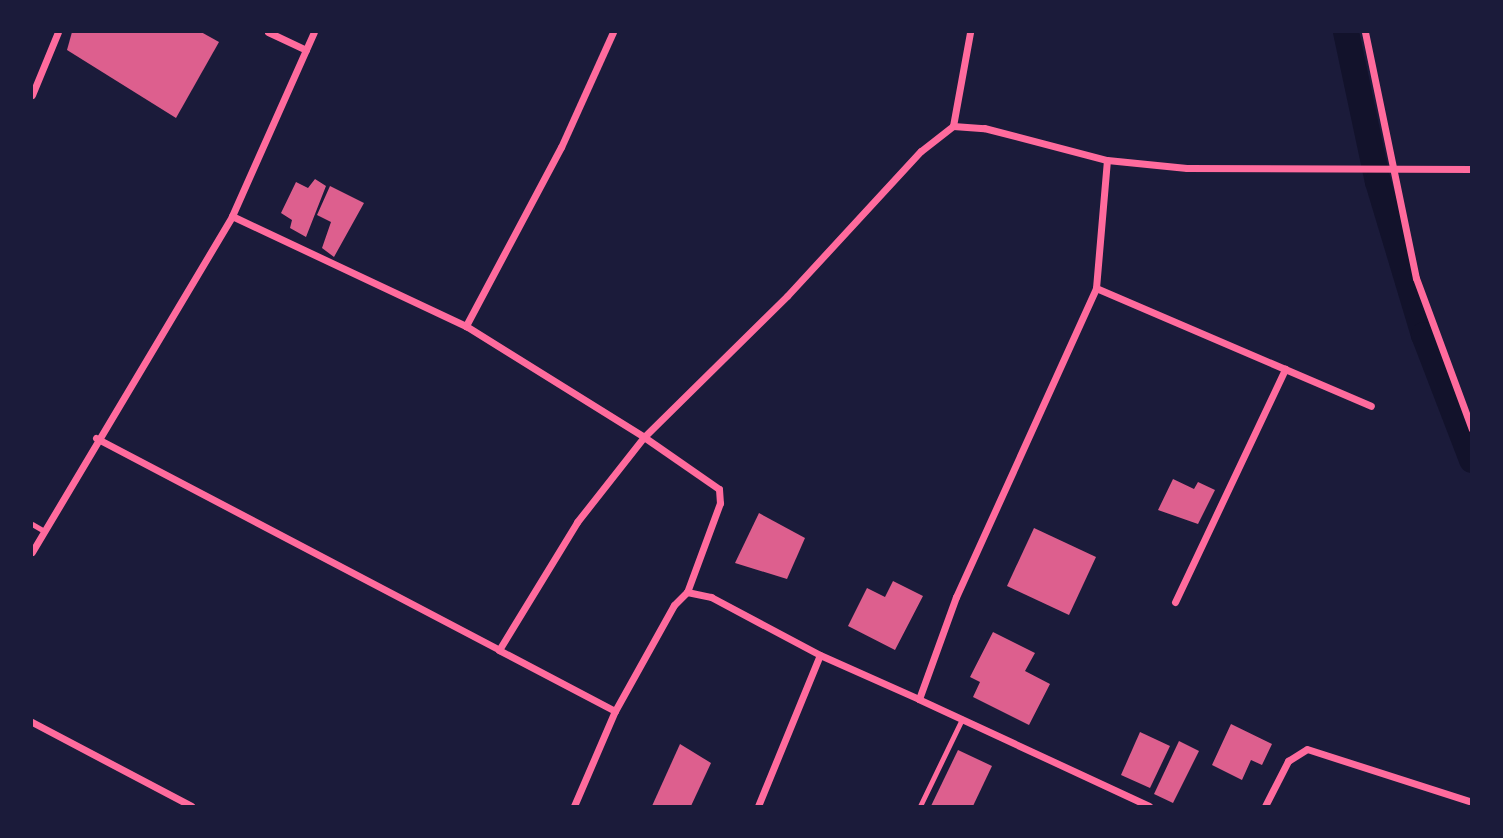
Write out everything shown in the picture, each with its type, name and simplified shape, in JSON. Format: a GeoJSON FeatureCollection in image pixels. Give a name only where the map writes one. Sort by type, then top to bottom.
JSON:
{"type":"FeatureCollection","features":[{"type":"Feature","properties":{"kind":"street"},"geometry":{"type":"LineString","coordinates":[[32,95],[58,32]]}},
{"type":"Feature","properties":{"kind":"street"},"geometry":{"type":"LineString","coordinates":[[268,32],[306,50]]}},
{"type":"Feature","properties":{"kind":"street"},"geometry":{"type":"LineString","coordinates":[[32,552],[96,438],[232,216],[314,32]]}},
{"type":"Feature","properties":{"kind":"street"},"geometry":{"type":"LineString","coordinates":[[466,326],[561,146],[613,32]]}},
{"type":"Feature","properties":{"kind":"street"},"geometry":{"type":"LineString","coordinates":[[953,126],[970,32]]}},
{"type":"Feature","properties":{"kind":"street"},"geometry":{"type":"LineString","coordinates":[[1365,32],[1387,169],[1416,278],[1472,429]]}},
{"type":"Feature","properties":{"kind":"street"},"geometry":{"type":"LineString","coordinates":[[499,650],[578,522],[644,437],[787,296],[921,151],[953,126],[984,128],[1107,160],[1187,168],[1472,169]]}},
{"type":"Feature","properties":{"kind":"street"},"geometry":{"type":"LineString","coordinates":[[919,699],[956,597],[1096,288],[1107,160]]}},
{"type":"Feature","properties":{"kind":"street"},"geometry":{"type":"LineString","coordinates":[[232,216],[466,326],[644,437],[719,489],[720,503],[687,592],[674,605],[615,711],[574,807]]}},
{"type":"Feature","properties":{"kind":"street"},"geometry":{"type":"LineString","coordinates":[[1096,288],[1371,406]]}},
{"type":"Feature","properties":{"kind":"street"},"geometry":{"type":"LineString","coordinates":[[1175,602],[1285,369]]}},
{"type":"Feature","properties":{"kind":"street"},"geometry":{"type":"LineString","coordinates":[[96,438],[615,711]]}},
{"type":"Feature","properties":{"kind":"street"},"geometry":{"type":"LineString","coordinates":[[687,592],[711,597],[820,655],[1149,807]]}},
{"type":"Feature","properties":{"kind":"street"},"geometry":{"type":"LineString","coordinates":[[758,807],[820,655]]}},
{"type":"Feature","properties":{"kind":"street"},"geometry":{"type":"LineString","coordinates":[[32,722],[191,807]]}},
{"type":"Feature","properties":{"kind":"street"},"geometry":{"type":"LineString","coordinates":[[1265,807],[1288,761],[1307,749],[1472,802]]}},
{"type":"Feature","properties":{"kind":"lane"},"geometry":{"type":"LineString","coordinates":[[32,524],[44,531]]}},
{"type":"Feature","properties":{"kind":"lane"},"geometry":{"type":"LineString","coordinates":[[920,807],[962,719]]}},
{"type":"Feature","properties":{"kind":"building"},"geometry":{"type":"Polygon","coordinates":[[[72,32],[201,32],[219,42],[176,118],[67,50],[72,32]]]}},
{"type":"Feature","properties":{"kind":"building"},"geometry":{"type":"Polygon","coordinates":[[[315,179],[326,186],[306,237],[290,228],[292,220],[281,213],[296,182],[308,188],[315,179]]]}},
{"type":"Feature","properties":{"kind":"building"},"geometry":{"type":"Polygon","coordinates":[[[330,186],[364,203],[334,257],[322,248],[331,222],[317,215],[330,186]]]}},
{"type":"Feature","properties":{"kind":"building"},"geometry":{"type":"Polygon","coordinates":[[[1173,479],[1194,489],[1198,482],[1215,490],[1198,524],[1158,510],[1173,479]]]}},
{"type":"Feature","properties":{"kind":"building"},"geometry":{"type":"Polygon","coordinates":[[[759,513],[805,538],[787,579],[735,563],[759,513]]]}},
{"type":"Feature","properties":{"kind":"building"},"geometry":{"type":"Polygon","coordinates":[[[1034,528],[1096,557],[1069,615],[1007,586],[1034,528]]]}},
{"type":"Feature","properties":{"kind":"building"},"geometry":{"type":"Polygon","coordinates":[[[893,581],[923,596],[895,650],[848,626],[867,588],[885,597],[893,581]]]}},
{"type":"Feature","properties":{"kind":"building"},"geometry":{"type":"Polygon","coordinates":[[[993,632],[1035,653],[1025,671],[1050,684],[1029,725],[973,697],[980,682],[970,677],[993,632]]]}},
{"type":"Feature","properties":{"kind":"building"},"geometry":{"type":"Polygon","coordinates":[[[1231,724],[1272,744],[1262,765],[1251,760],[1242,780],[1212,765],[1231,724]]]}},
{"type":"Feature","properties":{"kind":"building"},"geometry":{"type":"Polygon","coordinates":[[[1140,732],[1170,746],[1150,788],[1121,775],[1140,732]]]}},
{"type":"Feature","properties":{"kind":"building"},"geometry":{"type":"Polygon","coordinates":[[[1179,741],[1199,751],[1173,803],[1154,794],[1179,741]]]}},
{"type":"Feature","properties":{"kind":"building"},"geometry":{"type":"Polygon","coordinates":[[[680,744],[711,763],[691,806],[652,806],[680,744]]]}},
{"type":"Feature","properties":{"kind":"building"},"geometry":{"type":"Polygon","coordinates":[[[958,750],[992,766],[973,806],[931,806],[958,750]]]}},
{"type":"Feature","properties":{"kind":"waterway"},"geometry":{"type":"LineString","coordinates":[[1346,32],[1378,182],[1424,335],[1472,460]]}}]}
